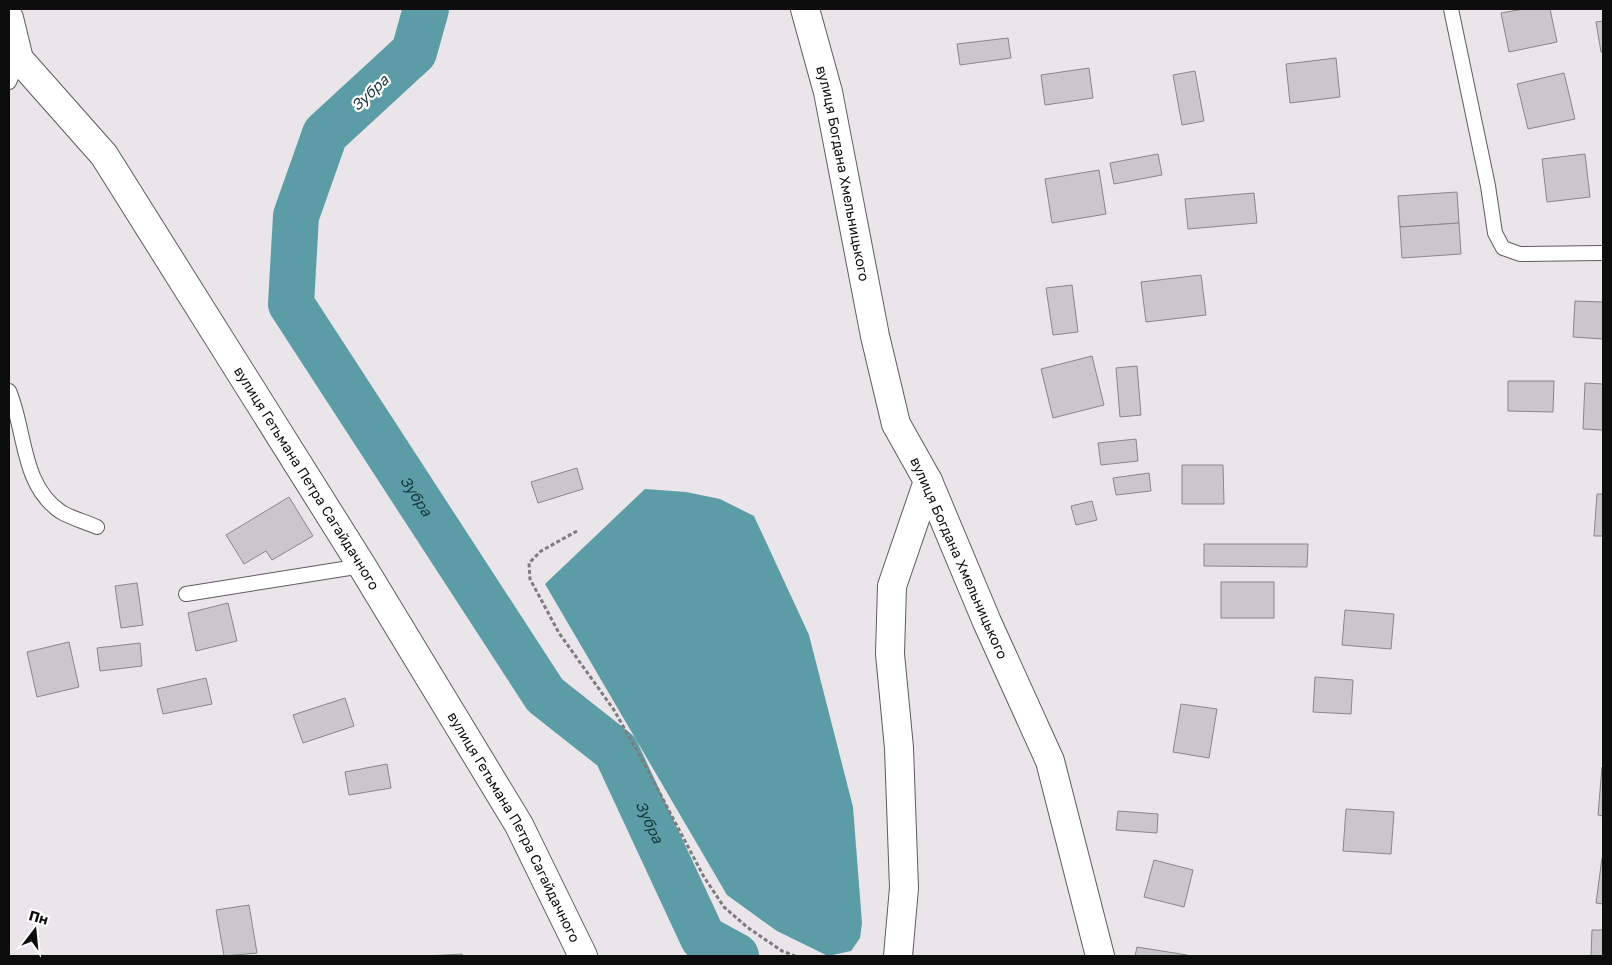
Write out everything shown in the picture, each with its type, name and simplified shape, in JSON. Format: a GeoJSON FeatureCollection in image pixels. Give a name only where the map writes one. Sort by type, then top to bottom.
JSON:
{"type":"FeatureCollection","features":[{"type":"Feature","properties":{"kind":"street","name":"вулиця Богдана Хмельницького"},"geometry":{"type":"LineString","coordinates":[[805,9],[828,92],[875,336],[896,424],[928,481],[987,622],[1050,761],[1100,956]]}},
{"type":"Feature","properties":{"kind":"street","name":"вулиця Гетьмана Петра Сагайдачного"},"geometry":{"type":"LineString","coordinates":[[9,18],[14,70],[104,155],[362,566],[519,825],[583,956]]}},
{"type":"Feature","properties":{"kind":"street"},"geometry":{"type":"LineString","coordinates":[[898,956],[904,888],[900,757],[890,654],[892,586],[928,481]]}},
{"type":"Feature","properties":{"kind":"lane"},"geometry":{"type":"LineString","coordinates":[[1451,9],[1488,186],[1495,233],[1503,248],[1520,254],[1603,253]]}},
{"type":"Feature","properties":{"kind":"lane"},"geometry":{"type":"LineString","coordinates":[[9,391],[21,426],[35,484],[48,500],[62,512],[97,527]]}},
{"type":"Feature","properties":{"kind":"lane"},"geometry":{"type":"LineString","coordinates":[[186,594],[362,566]]}},
{"type":"Feature","properties":{"kind":"path"},"geometry":{"type":"LineString","coordinates":[[577,531],[535,557],[530,563],[530,580],[559,632],[614,710],[646,765],[704,877],[724,907],[747,927],[782,951],[795,956]]}},
{"type":"Feature","properties":{"kind":"water"},"geometry":{"type":"Polygon","coordinates":[[[645,489],[686,492],[720,499],[754,516],[809,635],[853,807],[862,923],[860,938],[851,951],[828,956],[777,931],[727,895],[545,584],[645,489]]]}},
{"type":"Feature","properties":{"kind":"building"},"geometry":{"type":"Polygon","coordinates":[[[1524,9],[1550,9],[1557,42],[1509,52],[1501,13],[1524,9]]]}},
{"type":"Feature","properties":{"kind":"building"},"geometry":{"type":"Polygon","coordinates":[[[1603,21],[1603,52],[1601,52],[1596,22],[1603,21]]]}},
{"type":"Feature","properties":{"kind":"building"},"geometry":{"type":"Polygon","coordinates":[[[1008,38],[1011,58],[960,65],[957,44],[1008,38]]]}},
{"type":"Feature","properties":{"kind":"building"},"geometry":{"type":"Polygon","coordinates":[[[1336,58],[1340,97],[1290,103],[1286,64],[1336,58]]]}},
{"type":"Feature","properties":{"kind":"building"},"geometry":{"type":"Polygon","coordinates":[[[1089,68],[1093,98],[1045,105],[1041,75],[1089,68]]]}},
{"type":"Feature","properties":{"kind":"building"},"geometry":{"type":"Polygon","coordinates":[[[1195,71],[1204,121],[1182,125],[1173,75],[1195,71]]]}},
{"type":"Feature","properties":{"kind":"building"},"geometry":{"type":"Polygon","coordinates":[[[1564,73],[1575,119],[1528,129],[1517,84],[1564,73]]]}},
{"type":"Feature","properties":{"kind":"building"},"geometry":{"type":"Polygon","coordinates":[[[1158,154],[1162,175],[1114,184],[1110,163],[1158,154]]]}},
{"type":"Feature","properties":{"kind":"building"},"geometry":{"type":"Polygon","coordinates":[[[1585,154],[1590,197],[1547,202],[1542,159],[1585,154]]]}},
{"type":"Feature","properties":{"kind":"building"},"geometry":{"type":"Polygon","coordinates":[[[1099,170],[1106,214],[1052,223],[1045,179],[1099,170]]]}},
{"type":"Feature","properties":{"kind":"building"},"geometry":{"type":"Polygon","coordinates":[[[1457,192],[1459,223],[1400,227],[1398,196],[1457,192]]]}},
{"type":"Feature","properties":{"kind":"building"},"geometry":{"type":"Polygon","coordinates":[[[1254,193],[1257,223],[1188,229],[1185,199],[1254,193]]]}},
{"type":"Feature","properties":{"kind":"building"},"geometry":{"type":"Polygon","coordinates":[[[1459,223],[1461,254],[1402,258],[1400,227],[1459,223]]]}},
{"type":"Feature","properties":{"kind":"building"},"geometry":{"type":"Polygon","coordinates":[[[1201,275],[1206,315],[1146,322],[1141,282],[1201,275]]]}},
{"type":"Feature","properties":{"kind":"building"},"geometry":{"type":"Polygon","coordinates":[[[1072,285],[1078,332],[1053,335],[1046,288],[1072,285]]]}},
{"type":"Feature","properties":{"kind":"building"},"geometry":{"type":"Polygon","coordinates":[[[1575,301],[1603,302],[1603,339],[1573,337],[1575,301]]]}},
{"type":"Feature","properties":{"kind":"building"},"geometry":{"type":"Polygon","coordinates":[[[1092,356],[1104,405],[1053,418],[1041,369],[1092,356]]]}},
{"type":"Feature","properties":{"kind":"building"},"geometry":{"type":"Polygon","coordinates":[[[1137,366],[1141,415],[1120,417],[1116,368],[1137,366]]]}},
{"type":"Feature","properties":{"kind":"building"},"geometry":{"type":"Polygon","coordinates":[[[1508,381],[1554,381],[1553,412],[1508,411],[1508,381]]]}},
{"type":"Feature","properties":{"kind":"building"},"geometry":{"type":"Polygon","coordinates":[[[1585,383],[1603,384],[1603,430],[1583,429],[1585,383]]]}},
{"type":"Feature","properties":{"kind":"building"},"geometry":{"type":"Polygon","coordinates":[[[1136,439],[1138,461],[1101,465],[1098,443],[1136,439]]]}},
{"type":"Feature","properties":{"kind":"building"},"geometry":{"type":"Polygon","coordinates":[[[1182,465],[1223,465],[1224,504],[1182,504],[1182,465]]]}},
{"type":"Feature","properties":{"kind":"building"},"geometry":{"type":"Polygon","coordinates":[[[577,468],[583,489],[538,503],[531,482],[577,468]]]}},
{"type":"Feature","properties":{"kind":"building"},"geometry":{"type":"Polygon","coordinates":[[[1149,473],[1151,491],[1116,495],[1113,478],[1149,473]]]}},
{"type":"Feature","properties":{"kind":"building"},"geometry":{"type":"Polygon","coordinates":[[[1597,494],[1603,494],[1603,536],[1594,536],[1597,494]]]}},
{"type":"Feature","properties":{"kind":"building"},"geometry":{"type":"Polygon","coordinates":[[[289,497],[313,536],[272,560],[266,551],[244,564],[226,535],[289,497]]]}},
{"type":"Feature","properties":{"kind":"building"},"geometry":{"type":"Polygon","coordinates":[[[1092,501],[1097,520],[1076,525],[1071,506],[1092,501]]]}},
{"type":"Feature","properties":{"kind":"building"},"geometry":{"type":"Polygon","coordinates":[[[1204,544],[1308,544],[1307,567],[1204,566],[1204,544]]]}},
{"type":"Feature","properties":{"kind":"building"},"geometry":{"type":"Polygon","coordinates":[[[1221,582],[1274,582],[1274,618],[1221,618],[1221,582]]]}},
{"type":"Feature","properties":{"kind":"building"},"geometry":{"type":"Polygon","coordinates":[[[137,583],[143,625],[121,628],[115,586],[137,583]]]}},
{"type":"Feature","properties":{"kind":"building"},"geometry":{"type":"Polygon","coordinates":[[[228,603],[237,641],[196,651],[188,613],[228,603]]]}},
{"type":"Feature","properties":{"kind":"building"},"geometry":{"type":"Polygon","coordinates":[[[1345,610],[1394,614],[1391,649],[1342,645],[1345,610]]]}},
{"type":"Feature","properties":{"kind":"building"},"geometry":{"type":"Polygon","coordinates":[[[69,642],[79,687],[37,697],[27,652],[69,642]]]}},
{"type":"Feature","properties":{"kind":"building"},"geometry":{"type":"Polygon","coordinates":[[[140,643],[142,666],[100,671],[97,648],[140,643]]]}},
{"type":"Feature","properties":{"kind":"building"},"geometry":{"type":"Polygon","coordinates":[[[1315,677],[1353,680],[1351,714],[1313,712],[1315,677]]]}},
{"type":"Feature","properties":{"kind":"building"},"geometry":{"type":"Polygon","coordinates":[[[206,678],[212,704],[163,714],[157,689],[206,678]]]}},
{"type":"Feature","properties":{"kind":"building"},"geometry":{"type":"Polygon","coordinates":[[[345,698],[354,726],[303,743],[293,715],[345,698]]]}},
{"type":"Feature","properties":{"kind":"building"},"geometry":{"type":"Polygon","coordinates":[[[1181,704],[1217,709],[1209,758],[1173,752],[1181,704]]]}},
{"type":"Feature","properties":{"kind":"building"},"geometry":{"type":"Polygon","coordinates":[[[387,764],[391,788],[349,795],[345,772],[387,764]]]}},
{"type":"Feature","properties":{"kind":"building"},"geometry":{"type":"Polygon","coordinates":[[[1603,767],[1603,816],[1598,815],[1603,767]]]}},
{"type":"Feature","properties":{"kind":"building"},"geometry":{"type":"Polygon","coordinates":[[[1346,809],[1394,812],[1391,854],[1343,851],[1346,809]]]}},
{"type":"Feature","properties":{"kind":"building"},"geometry":{"type":"Polygon","coordinates":[[[1118,811],[1158,814],[1157,833],[1116,830],[1118,811]]]}},
{"type":"Feature","properties":{"kind":"building"},"geometry":{"type":"Polygon","coordinates":[[[1603,858],[1603,904],[1596,903],[1603,858]]]}},
{"type":"Feature","properties":{"kind":"building"},"geometry":{"type":"Polygon","coordinates":[[[1154,860],[1193,870],[1184,907],[1144,897],[1154,860]]]}},
{"type":"Feature","properties":{"kind":"building"},"geometry":{"type":"Polygon","coordinates":[[[249,905],[257,953],[224,956],[216,910],[249,905]]]}},
{"type":"Feature","properties":{"kind":"building"},"geometry":{"type":"Polygon","coordinates":[[[1592,930],[1603,930],[1603,956],[1591,956],[1592,930]]]}},
{"type":"Feature","properties":{"kind":"building"},"geometry":{"type":"Polygon","coordinates":[[[1137,947],[1187,955],[1187,956],[1135,956],[1137,947]]]}},
{"type":"Feature","properties":{"kind":"building"},"geometry":{"type":"Polygon","coordinates":[[[462,954],[462,956],[428,956],[462,954]]]}},
{"type":"Feature","properties":{"kind":"waterway","name":"Зубра"},"geometry":{"type":"LineString","coordinates":[[426,9],[414,52],[325,134],[296,216],[291,304],[545,695],[616,751],[703,938],[736,956]]}}]}
